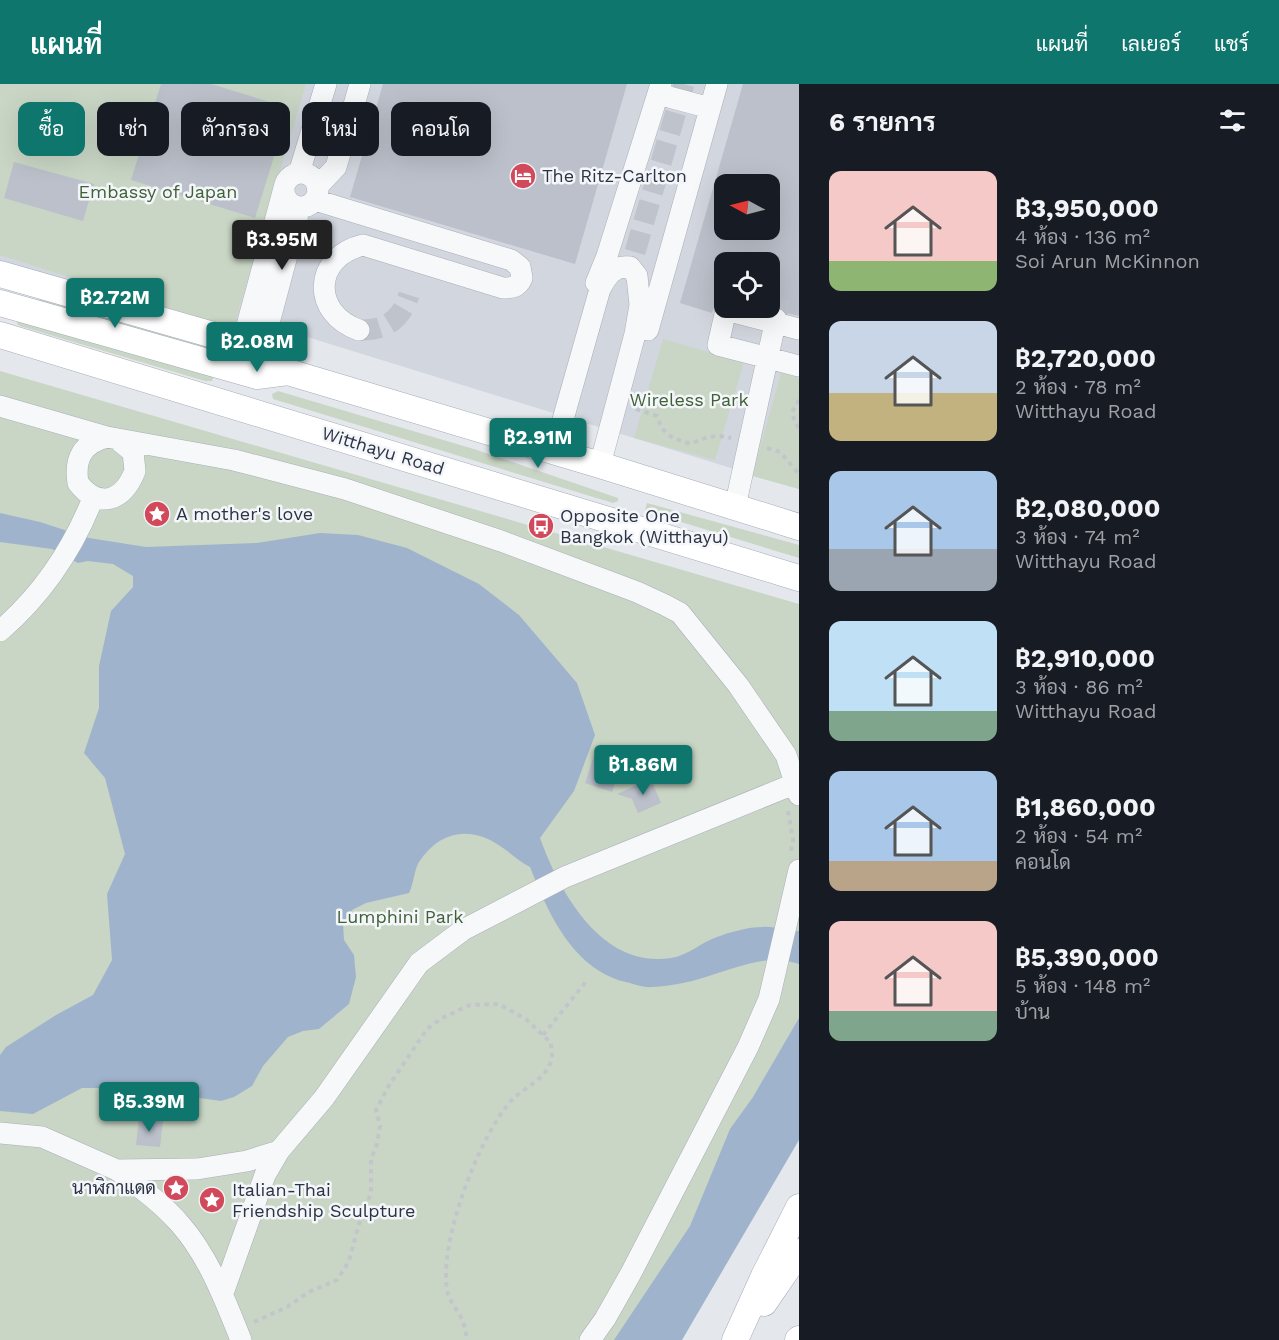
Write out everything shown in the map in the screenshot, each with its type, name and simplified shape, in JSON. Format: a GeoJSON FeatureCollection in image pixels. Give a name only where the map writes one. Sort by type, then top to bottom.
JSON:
{"type":"FeatureCollection","features":[{"type":"Feature","properties":{"kind":"main road"},"geometry":{"type":"LineString","coordinates":[[0,333],[8,277],[252,346],[288,372],[799,527]]}},
{"type":"Feature","properties":{"kind":"main road"},"geometry":{"type":"LineString","coordinates":[[4,304],[257,376],[288,372]]}},
{"type":"Feature","properties":{"kind":"main road","name":"Witthayu Road"},"geometry":{"type":"LineString","coordinates":[[0,333],[799,578]]}},
{"type":"Feature","properties":{"kind":"main road"},"geometry":{"type":"LineString","coordinates":[[226,403],[236,369],[252,346]]}},
{"type":"Feature","properties":{"kind":"main road"},"geometry":{"type":"LineString","coordinates":[[737,1340],[764,1276],[799,1207]]}},
{"type":"Feature","properties":{"kind":"main road"},"geometry":{"type":"LineString","coordinates":[[737,1340],[799,1252]]}},
{"type":"Feature","properties":{"kind":"street"},"geometry":{"type":"LineString","coordinates":[[299,173],[326,84]]}},
{"type":"Feature","properties":{"kind":"street"},"geometry":{"type":"LineString","coordinates":[[252,346],[311,198],[336,167],[360,84]]}},
{"type":"Feature","properties":{"kind":"street"},"geometry":{"type":"LineString","coordinates":[[621,441],[657,297],[717,84]]}},
{"type":"Feature","properties":{"kind":"street"},"geometry":{"type":"LineString","coordinates":[[551,421],[579,323],[606,256],[659,89],[710,108]]}},
{"type":"Feature","properties":{"kind":"street"},"geometry":{"type":"LineString","coordinates":[[252,346],[284,188],[289,178],[299,173],[310,176],[311,198]]}},
{"type":"Feature","properties":{"kind":"street"},"geometry":{"type":"LineString","coordinates":[[284,188],[290,203],[311,198],[472,247],[511,260],[520,267],[522,278],[519,285],[513,288],[503,288],[363,245],[350,248],[339,255],[330,266],[325,278],[324,292],[327,305],[335,317],[346,326],[359,330]]}},
{"type":"Feature","properties":{"kind":"street"},"geometry":{"type":"LineString","coordinates":[[554,451],[600,289],[606,277],[632,260],[637,276],[640,304],[635,334],[600,465]]}},
{"type":"Feature","properties":{"kind":"street"},"geometry":{"type":"LineString","coordinates":[[799,329],[776,321],[726,310],[717,345],[799,366]]}},
{"type":"Feature","properties":{"kind":"street"},"geometry":{"type":"LineString","coordinates":[[735,507],[776,321]]}},
{"type":"Feature","properties":{"kind":"street"},"geometry":{"type":"LineString","coordinates":[[0,406],[112,438],[234,460],[345,489],[501,541],[637,592],[680,613],[738,685],[786,755],[794,787],[565,877],[533,892],[463,930],[419,963],[324,1098],[279,1151],[265,1175],[223,1293]]}},
{"type":"Feature","properties":{"kind":"street"},"geometry":{"type":"LineString","coordinates":[[112,438],[133,452],[135,471],[120,494],[102,500],[93,498],[78,483],[78,463],[81,451],[88,444],[112,438]]}},
{"type":"Feature","properties":{"kind":"street"},"geometry":{"type":"LineString","coordinates":[[0,631],[37,596],[65,556],[79,534],[93,498]]}},
{"type":"Feature","properties":{"kind":"street"},"geometry":{"type":"LineString","coordinates":[[590,1340],[606,1318],[631,1273],[748,1047],[769,999],[780,962],[786,930],[794,865]]}},
{"type":"Feature","properties":{"kind":"street"},"geometry":{"type":"LineString","coordinates":[[0,1133],[42,1137],[117,1170],[150,1196],[181,1224],[223,1293],[239,1335]]}},
{"type":"Feature","properties":{"kind":"street"},"geometry":{"type":"LineString","coordinates":[[117,1170],[197,1169],[247,1161],[279,1151]]}},
{"type":"Feature","properties":{"kind":"path"},"geometry":{"type":"LineString","coordinates":[[799,400],[792,411],[799,428]]}},
{"type":"Feature","properties":{"kind":"path"},"geometry":{"type":"LineString","coordinates":[[629,407],[657,416],[661,429],[667,435],[690,444],[708,436],[719,435],[749,442],[780,452],[798,471]]}},
{"type":"Feature","properties":{"kind":"path"},"geometry":{"type":"LineString","coordinates":[[794,787],[790,816],[794,865]]}},
{"type":"Feature","properties":{"kind":"path"},"geometry":{"type":"LineString","coordinates":[[543,1035],[588,979]]}},
{"type":"Feature","properties":{"kind":"path"},"geometry":{"type":"LineString","coordinates":[[239,1335],[309,1292],[337,1280],[349,1261],[359,1224],[371,1193],[371,1159],[377,1144],[380,1126],[376,1110],[388,1087],[427,1029],[442,1018],[470,1005],[499,1004],[527,1020],[551,1043],[551,1061],[536,1083],[510,1101],[477,1159],[458,1210],[447,1263],[448,1294],[464,1323],[467,1340]]}},
{"type":"Feature","properties":{"kind":"shaded area"},"geometry":{"type":"Polygon","coordinates":[[[0,84],[799,84],[799,489],[275,327],[272,337],[0,261],[0,84]]]}},
{"type":"Feature","properties":{"kind":"green space","name":"Embassy of Japan"},"geometry":{"type":"Polygon","coordinates":[[[0,84],[306,84],[290,138],[290,102],[181,102],[181,156],[285,156],[233,329],[0,255],[0,84]]]}},
{"type":"Feature","properties":{"kind":"green space"},"geometry":{"type":"Polygon","coordinates":[[[36,295],[218,349],[215,351],[40,301],[36,295]]]}},
{"type":"Feature","properties":{"kind":"green space"},"geometry":{"type":"Polygon","coordinates":[[[17,319],[214,376],[212,381],[205,381],[20,326],[17,324],[17,319]]]}},
{"type":"Feature","properties":{"kind":"green space","name":"Wireless Park"},"geometry":{"type":"Polygon","coordinates":[[[663,339],[744,362],[715,460],[634,438],[663,339]]]}},
{"type":"Feature","properties":{"kind":"green space","name":"Lumphini Park"},"geometry":{"type":"Polygon","coordinates":[[[0,371],[799,604],[799,1129],[677,1340],[0,1340],[0,371]]]}},
{"type":"Feature","properties":{"kind":"green space","name":"Wireless Park"},"geometry":{"type":"Polygon","coordinates":[[[781,373],[799,378],[799,489],[752,476],[781,373]]]}},
{"type":"Feature","properties":{"kind":"green space"},"geometry":{"type":"Polygon","coordinates":[[[278,391],[477,450],[618,498],[618,501],[613,503],[273,399],[272,394],[278,391]]]}},
{"type":"Feature","properties":{"kind":"green space"},"geometry":{"type":"Polygon","coordinates":[[[647,503],[799,545],[799,558],[645,511],[647,503]]]}},
{"type":"Feature","properties":{"kind":"water"},"geometry":{"type":"Polygon","coordinates":[[[0,513],[40,522],[89,538],[146,547],[257,543],[320,533],[358,535],[407,548],[479,584],[519,615],[577,683],[595,735],[574,791],[540,838],[559,882],[587,923],[624,952],[646,958],[677,957],[711,939],[745,929],[767,927],[799,931],[799,964],[767,960],[668,986],[649,987],[610,977],[593,967],[566,939],[546,904],[530,867],[503,848],[480,836],[457,834],[447,837],[427,851],[417,865],[409,893],[366,903],[352,910],[343,923],[344,940],[354,955],[356,977],[349,1004],[319,1029],[303,1031],[288,1037],[263,1066],[252,1086],[234,1097],[221,1101],[127,1088],[82,1088],[33,1114],[0,1111],[0,1055],[6,1047],[56,1015],[93,995],[112,960],[107,894],[125,854],[105,778],[84,753],[99,708],[99,666],[111,611],[133,587],[133,576],[113,564],[88,561],[78,563],[52,549],[0,542],[0,513]]]}},
{"type":"Feature","properties":{"kind":"water"},"geometry":{"type":"Polygon","coordinates":[[[799,1018],[799,1140],[682,1340],[614,1340],[690,1226],[730,1129],[753,1097],[799,1018]]]}},
{"type":"Feature","properties":{"kind":"building"},"geometry":{"type":"Polygon","coordinates":[[[161,84],[211,84],[270,102],[181,102],[181,156],[274,156],[255,218],[131,180],[138,156],[169,156],[169,102],[155,102],[161,84]]]}},
{"type":"Feature","properties":{"kind":"building"},"geometry":{"type":"Polygon","coordinates":[[[383,84],[627,84],[575,264],[350,197],[362,156],[379,156],[378,102],[383,84]]]}},
{"type":"Feature","properties":{"kind":"building"},"geometry":{"type":"Polygon","coordinates":[[[743,84],[799,84],[799,316],[787,313],[780,308],[780,252],[714,252],[714,308],[712,313],[680,303],[714,185],[714,240],[780,240],[780,174],[717,174],[743,84]]]}},
{"type":"Feature","properties":{"kind":"building"},"geometry":{"type":"Polygon","coordinates":[[[14,162],[94,184],[83,221],[4,198],[14,162]]]}},
{"type":"Feature","properties":{"kind":"building"},"geometry":{"type":"Polygon","coordinates":[[[594,756],[621,766],[612,792],[585,783],[594,756]]]}},
{"type":"Feature","properties":{"kind":"building"},"geometry":{"type":"Polygon","coordinates":[[[651,779],[661,803],[638,813],[632,799],[617,794],[651,779]]]}},
{"type":"Feature","properties":{"kind":"building"},"geometry":{"type":"Polygon","coordinates":[[[139,1118],[163,1121],[160,1147],[136,1145],[139,1118]]]}},
{"type":"Feature","properties":{"kind":"tunnel"},"geometry":{"type":"LineString","coordinates":[[635,252],[684,84]]}},
{"type":"Feature","properties":{"kind":"tunnel"},"geometry":{"type":"LineString","coordinates":[[776,319],[782,288]]}},
{"type":"Feature","properties":{"kind":"tunnel"},"geometry":{"type":"LineString","coordinates":[[359,330],[377,328],[391,322],[406,304],[409,295]]}},
{"type":"Feature","properties":{"kind":"place","name":"The Ritz-Carlton"},"geometry":{"type":"Point","coordinates":[523,176]}},
{"type":"Feature","properties":{"kind":"place","name":"A mother's love"},"geometry":{"type":"Point","coordinates":[157,514]}},
{"type":"Feature","properties":{"kind":"place","name":"Opposite One Bangkok (Witthayu)"},"geometry":{"type":"Point","coordinates":[541,526]}},
{"type":"Feature","properties":{"kind":"place","name":"นาฬิกาแดด"},"geometry":{"type":"Point","coordinates":[176,1188]}},
{"type":"Feature","properties":{"kind":"place","name":"Italian-Thai Friendship Sculpture"},"geometry":{"type":"Point","coordinates":[212,1200]}}]}
